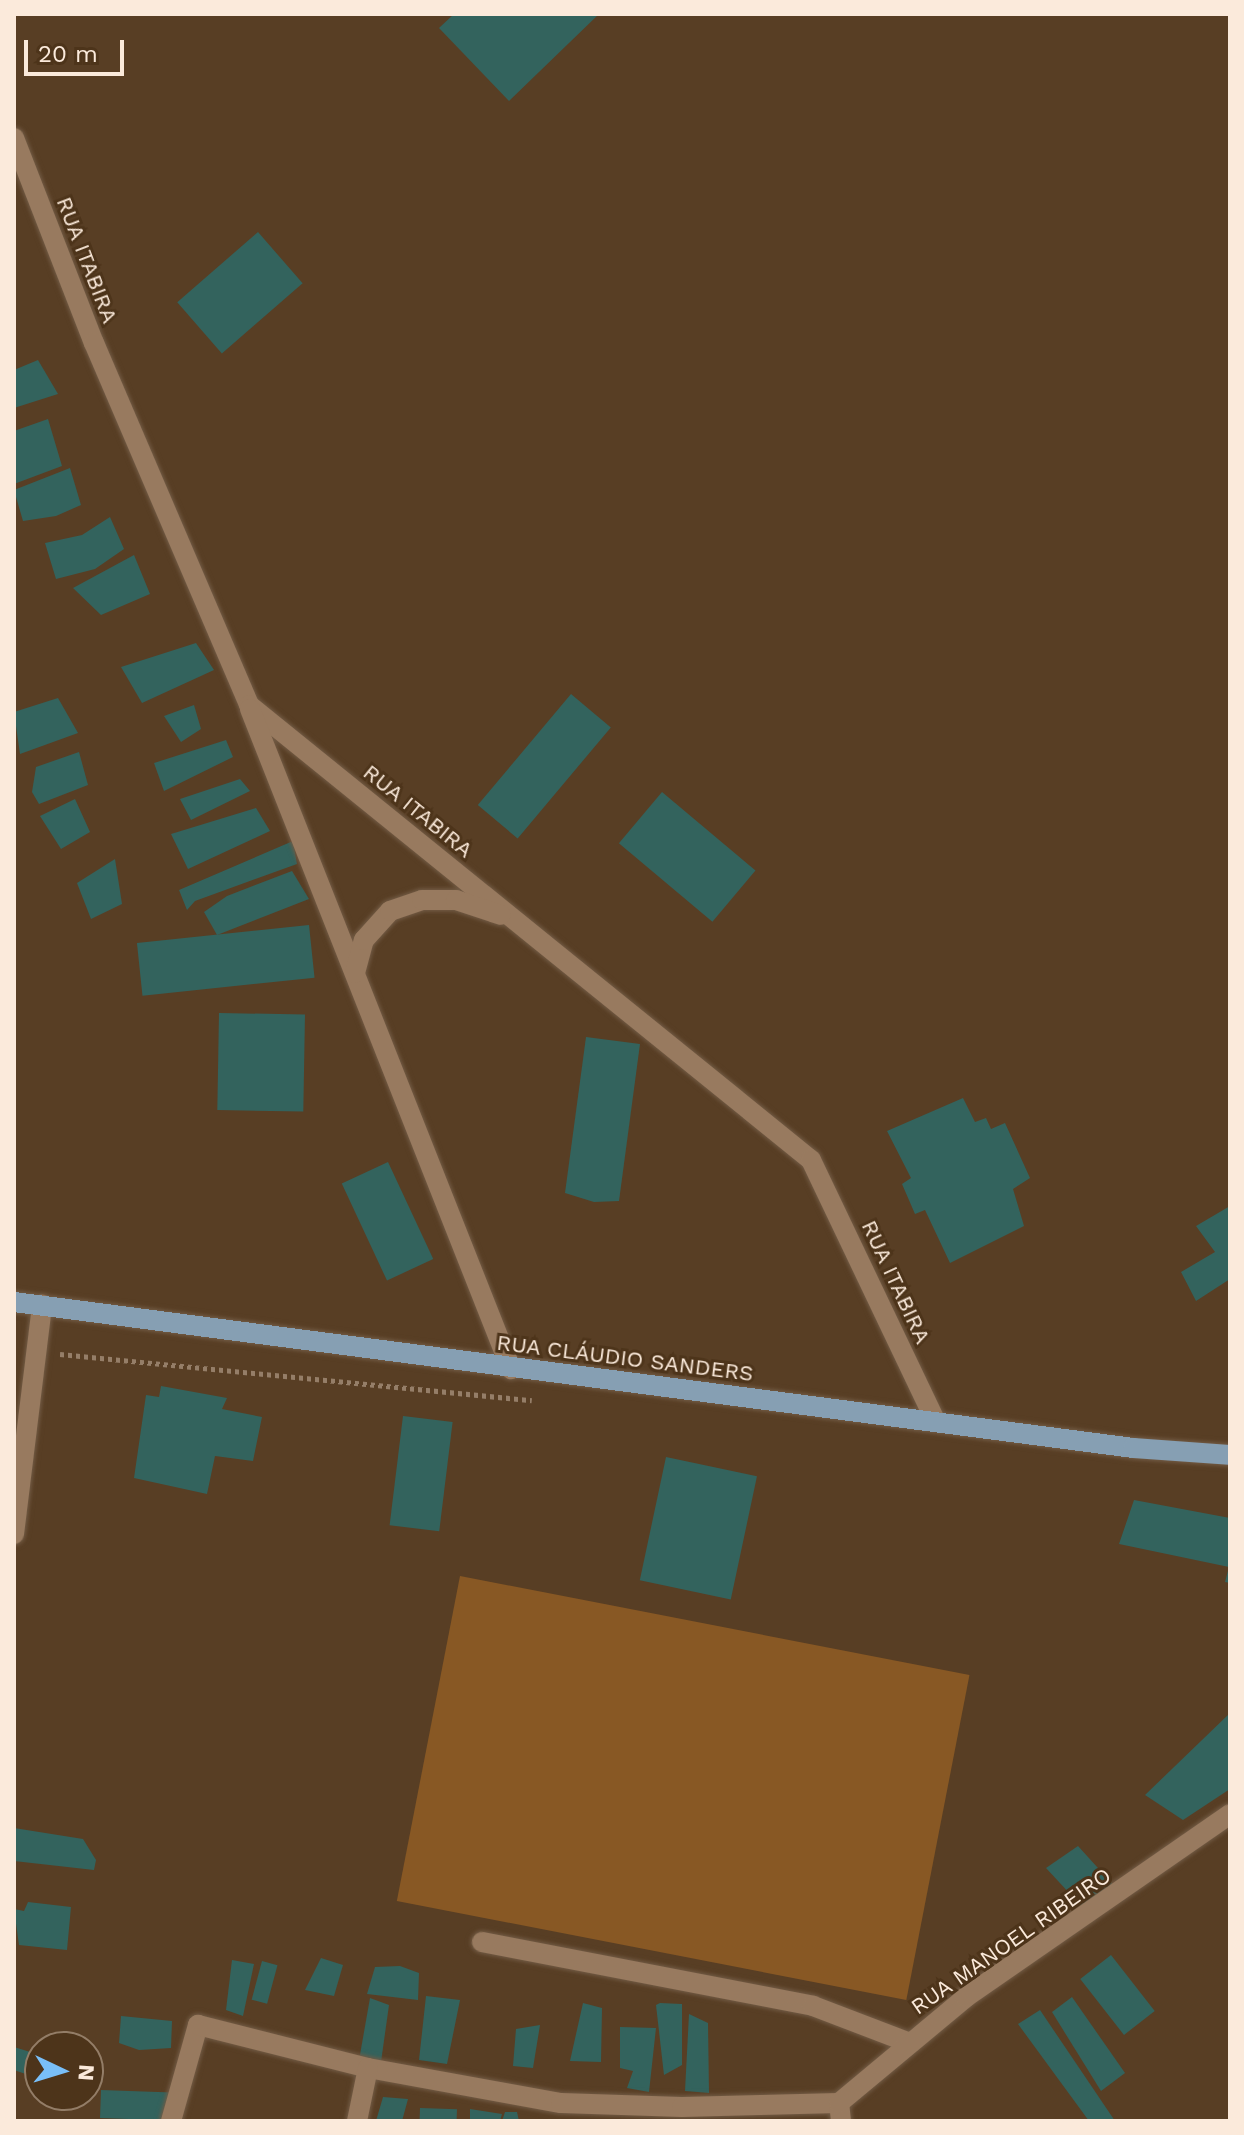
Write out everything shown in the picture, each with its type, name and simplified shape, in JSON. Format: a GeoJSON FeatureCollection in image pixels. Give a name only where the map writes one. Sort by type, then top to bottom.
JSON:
{"type":"FeatureCollection","features":[{"type":"Feature","properties":{"kind":"main road","name":"RUA CLÁUDIO SANDERS"},"geometry":{"type":"LineString","coordinates":[[14,1302],[1133,1448],[1230,1455]]}},
{"type":"Feature","properties":{"kind":"street","name":"RUA ITABIRA"},"geometry":{"type":"LineString","coordinates":[[14,138],[94,343],[249,705],[811,1160],[935,1420]]}},
{"type":"Feature","properties":{"kind":"street"},"geometry":{"type":"LineString","coordinates":[[249,705],[511,1369]]}},
{"type":"Feature","properties":{"kind":"street"},"geometry":{"type":"LineString","coordinates":[[355,973],[364,940],[390,911],[422,900],[456,900],[513,919]]}},
{"type":"Feature","properties":{"kind":"street"},"geometry":{"type":"LineString","coordinates":[[14,1534],[42,1305]]}},
{"type":"Feature","properties":{"kind":"street","name":"RUA MANOEL RIBEIRO"},"geometry":{"type":"LineString","coordinates":[[840,2112],[910,2043],[966,1997],[1230,1814]]}},
{"type":"Feature","properties":{"kind":"street"},"geometry":{"type":"LineString","coordinates":[[482,1942],[813,2006],[910,2043]]}},
{"type":"Feature","properties":{"kind":"street"},"geometry":{"type":"LineString","coordinates":[[171,2121],[198,2025],[559,2112],[682,2107],[840,2112]]}},
{"type":"Feature","properties":{"kind":"street"},"geometry":{"type":"LineString","coordinates":[[357,2121],[368,2068]]}},
{"type":"Feature","properties":{"kind":"shaded area"},"geometry":{"type":"Polygon","coordinates":[[[460,1576],[969,1675],[906,2000],[397,1901],[460,1576]]]}},
{"type":"Feature","properties":{"kind":"building"},"geometry":{"type":"Polygon","coordinates":[[[454,14],[599,14],[509,101],[439,28],[454,14]]]}},
{"type":"Feature","properties":{"kind":"building"},"geometry":{"type":"Polygon","coordinates":[[[258,232],[303,283],[222,354],[177,302],[258,232]]]}},
{"type":"Feature","properties":{"kind":"building"},"geometry":{"type":"Polygon","coordinates":[[[38,360],[58,394],[14,408],[14,370],[38,360]]]}},
{"type":"Feature","properties":{"kind":"building"},"geometry":{"type":"Polygon","coordinates":[[[48,419],[62,466],[14,484],[14,431],[48,419]]]}},
{"type":"Feature","properties":{"kind":"building"},"geometry":{"type":"Polygon","coordinates":[[[70,468],[81,505],[56,516],[23,521],[14,490],[70,468]]]}},
{"type":"Feature","properties":{"kind":"building"},"geometry":{"type":"Polygon","coordinates":[[[110,517],[124,549],[95,569],[56,579],[45,543],[82,535],[110,517]]]}},
{"type":"Feature","properties":{"kind":"building"},"geometry":{"type":"Polygon","coordinates":[[[134,555],[150,594],[101,615],[73,588],[134,555]]]}},
{"type":"Feature","properties":{"kind":"building"},"geometry":{"type":"Polygon","coordinates":[[[196,643],[214,670],[142,703],[121,667],[196,643]]]}},
{"type":"Feature","properties":{"kind":"building"},"geometry":{"type":"Polygon","coordinates":[[[571,694],[611,727],[518,839],[478,805],[571,694]]]}},
{"type":"Feature","properties":{"kind":"building"},"geometry":{"type":"Polygon","coordinates":[[[58,698],[78,733],[20,754],[14,712],[58,698]]]}},
{"type":"Feature","properties":{"kind":"building"},"geometry":{"type":"Polygon","coordinates":[[[194,705],[201,729],[181,742],[164,716],[194,705]]]}},
{"type":"Feature","properties":{"kind":"building"},"geometry":{"type":"Polygon","coordinates":[[[226,740],[233,757],[164,791],[154,763],[226,740]]]}},
{"type":"Feature","properties":{"kind":"building"},"geometry":{"type":"Polygon","coordinates":[[[79,752],[88,785],[39,804],[32,792],[36,767],[79,752]]]}},
{"type":"Feature","properties":{"kind":"building"},"geometry":{"type":"Polygon","coordinates":[[[240,779],[250,791],[191,820],[180,799],[240,779]]]}},
{"type":"Feature","properties":{"kind":"building"},"geometry":{"type":"Polygon","coordinates":[[[662,792],[755,870],[712,922],[619,843],[662,792]]]}},
{"type":"Feature","properties":{"kind":"building"},"geometry":{"type":"Polygon","coordinates":[[[75,799],[90,832],[61,849],[40,816],[75,799]]]}},
{"type":"Feature","properties":{"kind":"building"},"geometry":{"type":"Polygon","coordinates":[[[256,808],[270,831],[188,869],[171,834],[256,808]]]}},
{"type":"Feature","properties":{"kind":"building"},"geometry":{"type":"Polygon","coordinates":[[[293,841],[297,864],[195,901],[187,910],[179,890],[293,841]]]}},
{"type":"Feature","properties":{"kind":"building"},"geometry":{"type":"Polygon","coordinates":[[[115,859],[122,904],[91,919],[77,883],[115,859]]]}},
{"type":"Feature","properties":{"kind":"building"},"geometry":{"type":"Polygon","coordinates":[[[292,871],[309,899],[217,935],[204,912],[227,896],[292,871]]]}},
{"type":"Feature","properties":{"kind":"building"},"geometry":{"type":"Polygon","coordinates":[[[309,925],[315,978],[142,996],[137,943],[309,925]]]}},
{"type":"Feature","properties":{"kind":"building"},"geometry":{"type":"Polygon","coordinates":[[[219,1013],[305,1015],[303,1111],[217,1110],[219,1013]]]}},
{"type":"Feature","properties":{"kind":"building"},"geometry":{"type":"Polygon","coordinates":[[[586,1037],[640,1044],[619,1201],[594,1202],[565,1193],[586,1037]]]}},
{"type":"Feature","properties":{"kind":"building"},"geometry":{"type":"Polygon","coordinates":[[[963,1098],[975,1122],[986,1118],[991,1129],[1005,1123],[1030,1178],[1013,1189],[1024,1226],[950,1263],[925,1210],[915,1214],[902,1184],[911,1178],[887,1131],[963,1098]]]}},
{"type":"Feature","properties":{"kind":"building"},"geometry":{"type":"Polygon","coordinates":[[[388,1162],[433,1259],[387,1281],[342,1184],[388,1162]]]}},
{"type":"Feature","properties":{"kind":"building"},"geometry":{"type":"Polygon","coordinates":[[[1230,1206],[1230,1279],[1196,1301],[1181,1272],[1215,1252],[1196,1226],[1230,1206]]]}},
{"type":"Feature","properties":{"kind":"building"},"geometry":{"type":"Polygon","coordinates":[[[161,1386],[227,1398],[222,1409],[262,1417],[253,1461],[215,1456],[207,1494],[134,1478],[146,1395],[159,1397],[161,1386]]]}},
{"type":"Feature","properties":{"kind":"building"},"geometry":{"type":"Polygon","coordinates":[[[403,1416],[453,1422],[439,1531],[390,1525],[403,1416]]]}},
{"type":"Feature","properties":{"kind":"building"},"geometry":{"type":"Polygon","coordinates":[[[666,1457],[757,1476],[731,1600],[640,1580],[666,1457]]]}},
{"type":"Feature","properties":{"kind":"building"},"geometry":{"type":"Polygon","coordinates":[[[1134,1500],[1230,1518],[1230,1583],[1225,1582],[1229,1567],[1119,1544],[1134,1500]]]}},
{"type":"Feature","properties":{"kind":"building"},"geometry":{"type":"Polygon","coordinates":[[[1230,1713],[1230,1789],[1183,1820],[1145,1795],[1230,1713]]]}},
{"type":"Feature","properties":{"kind":"building"},"geometry":{"type":"Polygon","coordinates":[[[14,1828],[83,1839],[96,1860],[94,1870],[14,1861],[14,1828]]]}},
{"type":"Feature","properties":{"kind":"building"},"geometry":{"type":"Polygon","coordinates":[[[1078,1846],[1117,1889],[1084,1909],[1046,1868],[1078,1846]]]}},
{"type":"Feature","properties":{"kind":"building"},"geometry":{"type":"Polygon","coordinates":[[[28,1902],[71,1907],[67,1950],[19,1945],[14,1909],[24,1911],[28,1902]]]}},
{"type":"Feature","properties":{"kind":"building"},"geometry":{"type":"Polygon","coordinates":[[[1111,1955],[1155,2011],[1124,2035],[1080,1979],[1111,1955]]]}},
{"type":"Feature","properties":{"kind":"building"},"geometry":{"type":"Polygon","coordinates":[[[321,1958],[343,1965],[334,1996],[305,1990],[321,1958]]]}},
{"type":"Feature","properties":{"kind":"building"},"geometry":{"type":"Polygon","coordinates":[[[232,1960],[254,1964],[243,2016],[226,2010],[232,1960]]]}},
{"type":"Feature","properties":{"kind":"building"},"geometry":{"type":"Polygon","coordinates":[[[262,1961],[277,1965],[267,2004],[252,2000],[262,1961]]]}},
{"type":"Feature","properties":{"kind":"building"},"geometry":{"type":"Polygon","coordinates":[[[400,1966],[419,1973],[418,2000],[367,1994],[375,1967],[400,1966]]]}},
{"type":"Feature","properties":{"kind":"building"},"geometry":{"type":"Polygon","coordinates":[[[426,1996],[460,2000],[447,2064],[419,2060],[426,1996]]]}},
{"type":"Feature","properties":{"kind":"building"},"geometry":{"type":"Polygon","coordinates":[[[1072,1997],[1125,2073],[1101,2091],[1052,2012],[1072,1997]]]}},
{"type":"Feature","properties":{"kind":"building"},"geometry":{"type":"Polygon","coordinates":[[[370,1998],[389,2005],[381,2062],[358,2066],[370,1998]]]}},
{"type":"Feature","properties":{"kind":"building"},"geometry":{"type":"Polygon","coordinates":[[[583,2003],[602,2008],[601,2062],[570,2061],[583,2003]]]}},
{"type":"Feature","properties":{"kind":"building"},"geometry":{"type":"Polygon","coordinates":[[[682,2004],[682,2065],[664,2075],[656,2005],[682,2004]]]}},
{"type":"Feature","properties":{"kind":"building"},"geometry":{"type":"Polygon","coordinates":[[[1040,2010],[1115,2121],[1089,2121],[1018,2024],[1040,2010]]]}},
{"type":"Feature","properties":{"kind":"building"},"geometry":{"type":"Polygon","coordinates":[[[689,2014],[708,2023],[709,2093],[685,2091],[689,2014]]]}},
{"type":"Feature","properties":{"kind":"building"},"geometry":{"type":"Polygon","coordinates":[[[121,2016],[172,2021],[171,2048],[139,2050],[119,2043],[121,2016]]]}},
{"type":"Feature","properties":{"kind":"building"},"geometry":{"type":"Polygon","coordinates":[[[540,2025],[533,2068],[513,2066],[516,2029],[540,2025]]]}},
{"type":"Feature","properties":{"kind":"building"},"geometry":{"type":"Polygon","coordinates":[[[620,2027],[656,2028],[649,2092],[627,2088],[633,2071],[620,2068],[620,2027]]]}},
{"type":"Feature","properties":{"kind":"building"},"geometry":{"type":"Polygon","coordinates":[[[14,2047],[24,2050],[24,2073],[14,2070],[14,2047]]]}},
{"type":"Feature","properties":{"kind":"building"},"geometry":{"type":"Polygon","coordinates":[[[104,2090],[172,2092],[171,2120],[100,2118],[100,2111],[104,2111],[104,2090]]]}},
{"type":"Feature","properties":{"kind":"building"},"geometry":{"type":"Polygon","coordinates":[[[383,2097],[408,2099],[402,2121],[376,2121],[383,2097]]]}},
{"type":"Feature","properties":{"kind":"building"},"geometry":{"type":"Polygon","coordinates":[[[420,2108],[457,2109],[457,2121],[420,2121],[420,2108]]]}},
{"type":"Feature","properties":{"kind":"building"},"geometry":{"type":"Polygon","coordinates":[[[470,2109],[502,2114],[500,2121],[470,2121],[470,2109]]]}},
{"type":"Feature","properties":{"kind":"building"},"geometry":{"type":"Polygon","coordinates":[[[505,2112],[517,2112],[519,2121],[502,2121],[505,2112]]]}}]}
